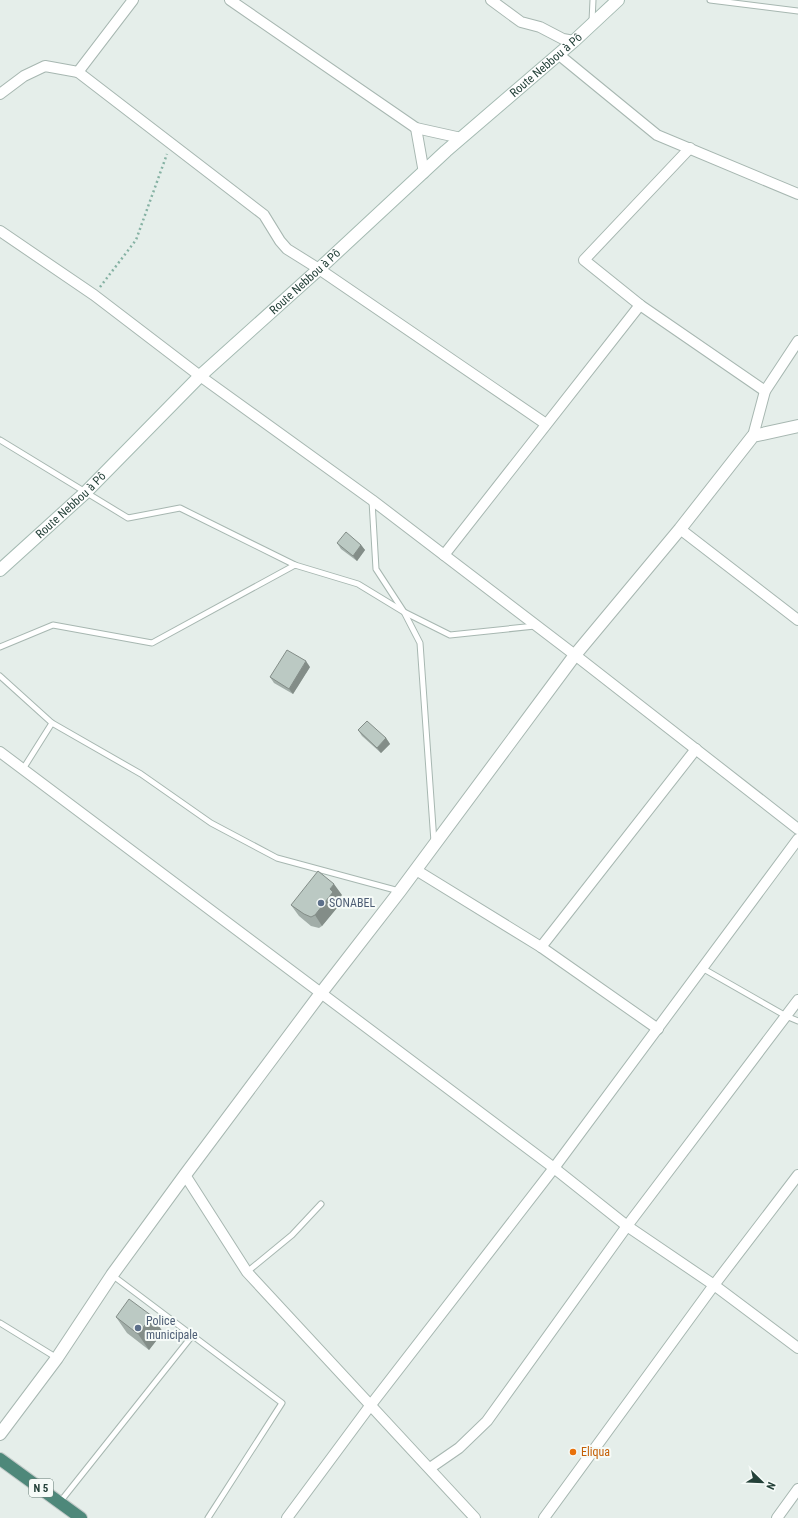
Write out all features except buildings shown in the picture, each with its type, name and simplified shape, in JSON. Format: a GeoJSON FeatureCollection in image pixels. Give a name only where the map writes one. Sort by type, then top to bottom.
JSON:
{"type":"FeatureCollection","features":[{"type":"Feature","properties":{"kind":"highway","name":"N 5"},"geometry":{"type":"LineString","coordinates":[[0,1459],[81,1518]]}},
{"type":"Feature","properties":{"kind":"street"},"geometry":{"type":"LineString","coordinates":[[78,72],[134,0]]}},
{"type":"Feature","properties":{"kind":"street"},"geometry":{"type":"LineString","coordinates":[[230,0],[416,128],[461,138]]}},
{"type":"Feature","properties":{"kind":"street"},"geometry":{"type":"LineString","coordinates":[[491,0],[521,22],[540,27],[563,39],[574,41]]}},
{"type":"Feature","properties":{"kind":"street","name":"Route Nebbou à Pô"},"geometry":{"type":"LineString","coordinates":[[0,570],[85,493],[200,376],[461,138],[574,41],[618,0]]}},
{"type":"Feature","properties":{"kind":"street"},"geometry":{"type":"LineString","coordinates":[[558,54],[657,135],[798,194]]}},
{"type":"Feature","properties":{"kind":"street"},"geometry":{"type":"LineString","coordinates":[[0,94],[24,76],[45,66],[78,72],[264,215],[280,241],[287,249],[319,269],[546,424]]}},
{"type":"Feature","properties":{"kind":"street"},"geometry":{"type":"LineString","coordinates":[[416,128],[424,173]]}},
{"type":"Feature","properties":{"kind":"street"},"geometry":{"type":"LineString","coordinates":[[690,148],[584,260],[640,305],[765,391]]}},
{"type":"Feature","properties":{"kind":"street"},"geometry":{"type":"LineString","coordinates":[[0,231],[94,295],[200,376],[372,500],[575,655],[798,829]]}},
{"type":"Feature","properties":{"kind":"street"},"geometry":{"type":"LineString","coordinates":[[444,554],[640,305]]}},
{"type":"Feature","properties":{"kind":"street"},"geometry":{"type":"LineString","coordinates":[[0,1434],[57,1358],[112,1275],[185,1175],[321,993],[416,870],[575,655],[680,529],[752,436],[765,391],[798,341]]}},
{"type":"Feature","properties":{"kind":"street"},"geometry":{"type":"LineString","coordinates":[[752,436],[798,426]]}},
{"type":"Feature","properties":{"kind":"street"},"geometry":{"type":"LineString","coordinates":[[680,529],[798,620]]}},
{"type":"Feature","properties":{"kind":"street"},"geometry":{"type":"LineString","coordinates":[[541,947],[696,750]]}},
{"type":"Feature","properties":{"kind":"street"},"geometry":{"type":"LineString","coordinates":[[0,752],[554,1168],[627,1226],[714,1285],[798,1348]]}},
{"type":"Feature","properties":{"kind":"street"},"geometry":{"type":"LineString","coordinates":[[287,1518],[370,1406],[554,1168],[798,839]]}},
{"type":"Feature","properties":{"kind":"street"},"geometry":{"type":"LineString","coordinates":[[416,870],[541,947],[658,1029]]}},
{"type":"Feature","properties":{"kind":"street"},"geometry":{"type":"LineString","coordinates":[[430,1468],[459,1448],[487,1421],[627,1226],[798,1000]]}},
{"type":"Feature","properties":{"kind":"street"},"geometry":{"type":"LineString","coordinates":[[185,1175],[248,1272],[370,1406],[430,1468],[475,1518]]}},
{"type":"Feature","properties":{"kind":"street"},"geometry":{"type":"LineString","coordinates":[[544,1518],[714,1285],[798,1175]]}},
{"type":"Feature","properties":{"kind":"street"},"geometry":{"type":"LineString","coordinates":[[777,1518],[798,1489]]}},
{"type":"Feature","properties":{"kind":"lane"},"geometry":{"type":"LineString","coordinates":[[592,24],[593,0]]}},
{"type":"Feature","properties":{"kind":"lane"},"geometry":{"type":"LineString","coordinates":[[710,0],[798,11]]}},
{"type":"Feature","properties":{"kind":"lane"},"geometry":{"type":"LineString","coordinates":[[0,440],[128,518],[180,508],[295,565],[358,584],[404,612],[450,635],[537,626]]}},
{"type":"Feature","properties":{"kind":"lane"},"geometry":{"type":"LineString","coordinates":[[372,500],[376,568],[404,612],[420,643],[434,844]]}},
{"type":"Feature","properties":{"kind":"lane"},"geometry":{"type":"LineString","coordinates":[[0,647],[53,625],[152,643],[295,565]]}},
{"type":"Feature","properties":{"kind":"lane"},"geometry":{"type":"LineString","coordinates":[[0,676],[52,723],[141,774],[211,823],[277,858],[400,891]]}},
{"type":"Feature","properties":{"kind":"lane"},"geometry":{"type":"LineString","coordinates":[[22,770],[52,723]]}},
{"type":"Feature","properties":{"kind":"lane"},"geometry":{"type":"LineString","coordinates":[[702,968],[786,1016],[798,1021]]}},
{"type":"Feature","properties":{"kind":"lane"},"geometry":{"type":"LineString","coordinates":[[248,1272],[292,1235],[321,1204]]}},
{"type":"Feature","properties":{"kind":"lane"},"geometry":{"type":"LineString","coordinates":[[112,1275],[282,1403],[208,1518]]}},
{"type":"Feature","properties":{"kind":"lane"},"geometry":{"type":"LineString","coordinates":[[0,1323],[57,1358]]}},
{"type":"Feature","properties":{"kind":"lane"},"geometry":{"type":"LineString","coordinates":[[60,1502],[192,1336]]}},
{"type":"Feature","properties":{"kind":"path"},"geometry":{"type":"LineString","coordinates":[[94,295],[136,240],[171,144]]}},
{"type":"Feature","properties":{"kind":"place","name":"SONABEL"},"geometry":{"type":"Point","coordinates":[321,903]}},
{"type":"Feature","properties":{"kind":"place","name":"Police municipale"},"geometry":{"type":"Point","coordinates":[138,1328]}},
{"type":"Feature","properties":{"kind":"place","name":"Eliqua"},"geometry":{"type":"Point","coordinates":[573,1452]}}]}
